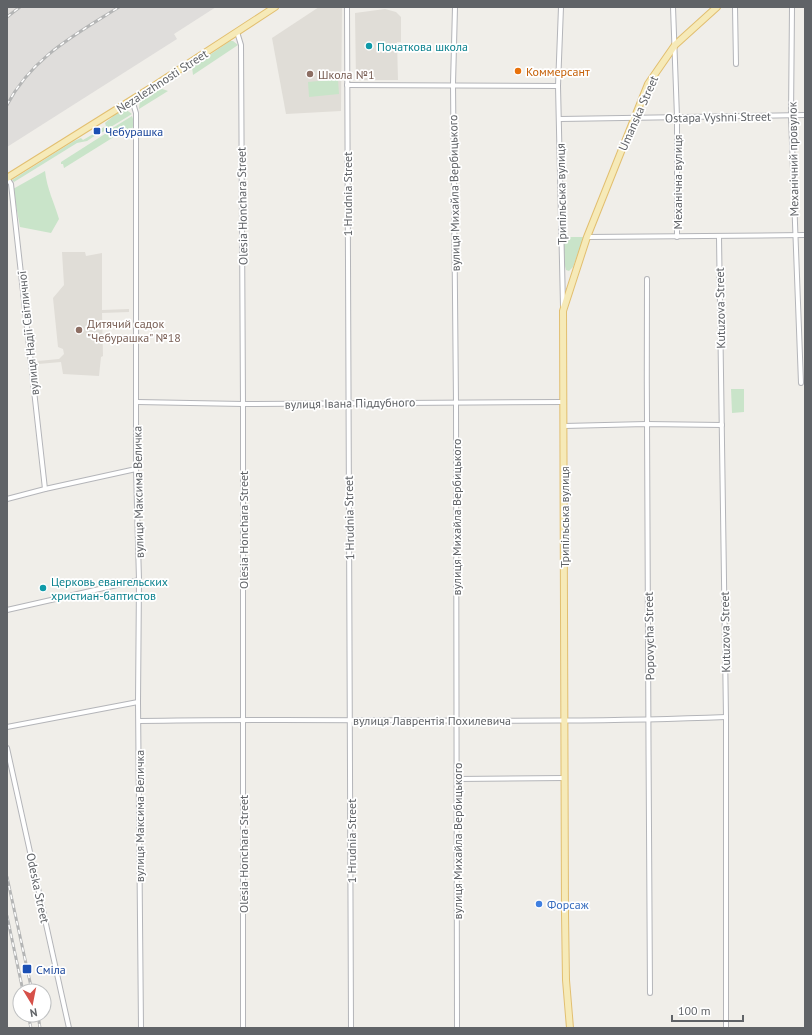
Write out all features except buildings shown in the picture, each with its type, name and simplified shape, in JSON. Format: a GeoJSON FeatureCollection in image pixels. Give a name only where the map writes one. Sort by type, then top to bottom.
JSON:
{"type":"FeatureCollection","features":[{"type":"Feature","properties":{"kind":"main road","name":"Nezalezhnosti Street"},"geometry":{"type":"LineString","coordinates":[[7,178],[132,100],[275,7]]}},
{"type":"Feature","properties":{"kind":"main road","name":"Umanska Street"},"geometry":{"type":"LineString","coordinates":[[563,311],[587,237],[648,84],[675,45],[717,7]]}},
{"type":"Feature","properties":{"kind":"main road","name":"Трипільська вулиця"},"geometry":{"type":"LineString","coordinates":[[563,311],[566,980],[570,1028]]}},
{"type":"Feature","properties":{"kind":"street","name":"1 Hrudnia Street"},"geometry":{"type":"LineString","coordinates":[[347,7],[348,403],[351,719],[351,1028]]}},
{"type":"Feature","properties":{"kind":"street","name":"вулиця Михайла Вербицького"},"geometry":{"type":"LineString","coordinates":[[455,7],[453,84],[456,402],[457,1028]]}},
{"type":"Feature","properties":{"kind":"street","name":"Трипільська вулиця"},"geometry":{"type":"LineString","coordinates":[[561,7],[558,86],[560,118],[563,311]]}},
{"type":"Feature","properties":{"kind":"street","name":"Механічна вулиця"},"geometry":{"type":"LineString","coordinates":[[673,7],[677,117],[677,237]]}},
{"type":"Feature","properties":{"kind":"street"},"geometry":{"type":"LineString","coordinates":[[735,7],[736,64]]}},
{"type":"Feature","properties":{"kind":"street","name":"Механічний провулок"},"geometry":{"type":"LineString","coordinates":[[792,7],[791,116],[801,383]]}},
{"type":"Feature","properties":{"kind":"street","name":"Olesia Honchara Street"},"geometry":{"type":"LineString","coordinates":[[237,32],[241,45],[243,404],[242,1028]]}},
{"type":"Feature","properties":{"kind":"street"},"geometry":{"type":"LineString","coordinates":[[347,84],[558,86]]}},
{"type":"Feature","properties":{"kind":"street","name":"вулиця Максима Величка"},"geometry":{"type":"LineString","coordinates":[[132,100],[136,113],[135,310],[137,402],[136,469],[139,580],[138,702],[141,1028]]}},
{"type":"Feature","properties":{"kind":"street","name":"Ostapa Vyshni Street"},"geometry":{"type":"LineString","coordinates":[[560,118],[805,116]]}},
{"type":"Feature","properties":{"kind":"street","name":"вулиця Надії Світличної"},"geometry":{"type":"LineString","coordinates":[[7,178],[12,184],[45,489]]}},
{"type":"Feature","properties":{"kind":"street","name":"Kutuzova Street"},"geometry":{"type":"LineString","coordinates":[[719,236],[726,717],[726,1028]]}},
{"type":"Feature","properties":{"kind":"street"},"geometry":{"type":"LineString","coordinates":[[587,237],[805,236]]}},
{"type":"Feature","properties":{"kind":"street","name":"Popovycha Street"},"geometry":{"type":"LineString","coordinates":[[647,279],[646,424],[650,993]]}},
{"type":"Feature","properties":{"kind":"street","name":"вулиця Івана Піддубного"},"geometry":{"type":"LineString","coordinates":[[137,402],[243,404],[564,402]]}},
{"type":"Feature","properties":{"kind":"street"},"geometry":{"type":"LineString","coordinates":[[564,426],[646,424],[722,425]]}},
{"type":"Feature","properties":{"kind":"street"},"geometry":{"type":"LineString","coordinates":[[7,500],[45,489],[136,469]]}},
{"type":"Feature","properties":{"kind":"street"},"geometry":{"type":"LineString","coordinates":[[7,610],[139,580]]}},
{"type":"Feature","properties":{"kind":"street"},"geometry":{"type":"LineString","coordinates":[[7,727],[138,702]]}},
{"type":"Feature","properties":{"kind":"street","name":"вулиця Лаврентія Похилевича"},"geometry":{"type":"LineString","coordinates":[[139,721],[243,719],[566,721],[726,717]]}},
{"type":"Feature","properties":{"kind":"street","name":"Odeska Street"},"geometry":{"type":"LineString","coordinates":[[7,748],[69,1028]]}},
{"type":"Feature","properties":{"kind":"street"},"geometry":{"type":"LineString","coordinates":[[456,779],[565,778]]}},
{"type":"Feature","properties":{"kind":"shaded area"},"geometry":{"type":"Polygon","coordinates":[[[7,7],[216,7],[174,34],[177,39],[7,147],[7,7]]]}},
{"type":"Feature","properties":{"kind":"shaded area","name":"Школа №1"},"geometry":{"type":"Polygon","coordinates":[[[319,7],[342,7],[341,111],[286,114],[272,38],[319,7]]]}},
{"type":"Feature","properties":{"kind":"shaded area"},"geometry":{"type":"Polygon","coordinates":[[[385,9],[396,12],[401,17],[401,42],[397,42],[398,80],[356,80],[355,13],[385,9]]]}},
{"type":"Feature","properties":{"kind":"shaded area","name":"Дитячий садок \"Чебурашка\" №18"},"geometry":{"type":"Polygon","coordinates":[[[62,252],[85,252],[86,256],[102,253],[102,310],[129,309],[129,312],[102,313],[103,356],[101,357],[99,376],[63,374],[61,362],[38,364],[38,361],[59,359],[64,354],[63,349],[58,347],[53,298],[64,285],[62,252]]]}},
{"type":"Feature","properties":{"kind":"green space"},"geometry":{"type":"Polygon","coordinates":[[[230,41],[233,41],[238,45],[193,75],[192,67],[230,41]]]}},
{"type":"Feature","properties":{"kind":"green space"},"geometry":{"type":"Polygon","coordinates":[[[338,79],[339,94],[309,97],[308,82],[338,79]]]}},
{"type":"Feature","properties":{"kind":"green space"},"geometry":{"type":"Polygon","coordinates":[[[157,87],[168,91],[139,109],[140,99],[157,87]]]}},
{"type":"Feature","properties":{"kind":"green space"},"geometry":{"type":"Polygon","coordinates":[[[125,109],[132,114],[101,133],[99,130],[106,126],[105,123],[125,109]]]}},
{"type":"Feature","properties":{"kind":"green space"},"geometry":{"type":"Polygon","coordinates":[[[132,116],[134,122],[131,134],[129,135],[129,129],[121,133],[111,131],[111,129],[132,116]]]}},
{"type":"Feature","properties":{"kind":"green space"},"geometry":{"type":"Polygon","coordinates":[[[108,132],[117,135],[64,168],[63,164],[61,164],[61,162],[108,132]]]}},
{"type":"Feature","properties":{"kind":"green space"},"geometry":{"type":"Polygon","coordinates":[[[95,133],[96,135],[87,141],[77,143],[14,182],[12,180],[74,141],[81,138],[83,140],[95,133]]]}},
{"type":"Feature","properties":{"kind":"green space"},"geometry":{"type":"Polygon","coordinates":[[[45,171],[49,190],[59,219],[51,233],[20,227],[13,189],[45,171]]]}},
{"type":"Feature","properties":{"kind":"green space"},"geometry":{"type":"Polygon","coordinates":[[[563,237],[584,237],[573,267],[569,271],[566,270],[565,266],[563,237]]]}},
{"type":"Feature","properties":{"kind":"green space"},"geometry":{"type":"Polygon","coordinates":[[[731,389],[744,389],[744,412],[732,413],[731,389]]]}},
{"type":"Feature","properties":{"kind":"railway"},"geometry":{"type":"LineString","coordinates":[[7,17],[20,7]]}},
{"type":"Feature","properties":{"kind":"railway"},"geometry":{"type":"LineString","coordinates":[[7,105],[17,88],[42,60],[56,48],[119,7]]}},
{"type":"Feature","properties":{"kind":"railway"},"geometry":{"type":"LineString","coordinates":[[7,877],[30,983]]}},
{"type":"Feature","properties":{"kind":"railway"},"geometry":{"type":"LineString","coordinates":[[7,916],[21,983]]}},
{"type":"Feature","properties":{"kind":"railway"},"geometry":{"type":"LineString","coordinates":[[30,1023],[31,1028]]}},
{"type":"Feature","properties":{"kind":"railway"},"geometry":{"type":"LineString","coordinates":[[39,1023],[40,1028]]}},
{"type":"Feature","properties":{"kind":"place","name":"Початкова школа"},"geometry":{"type":"Point","coordinates":[369,46]}},
{"type":"Feature","properties":{"kind":"place","name":"Коммерсант"},"geometry":{"type":"Point","coordinates":[518,71]}},
{"type":"Feature","properties":{"kind":"place","name":"Школа №1"},"geometry":{"type":"Point","coordinates":[310,74]}},
{"type":"Feature","properties":{"kind":"place","name":"Чебурашка"},"geometry":{"type":"Point","coordinates":[97,131]}},
{"type":"Feature","properties":{"kind":"place","name":"Дитячий садок \"Чебурашка\" №18"},"geometry":{"type":"Point","coordinates":[79,330]}},
{"type":"Feature","properties":{"kind":"place","name":"Церковь евангельских христиан-баптистов"},"geometry":{"type":"Point","coordinates":[43,588]}},
{"type":"Feature","properties":{"kind":"place","name":"Форсаж"},"geometry":{"type":"Point","coordinates":[539,904]}},
{"type":"Feature","properties":{"kind":"place","name":"Сміла"},"geometry":{"type":"Point","coordinates":[27,969]}}]}
